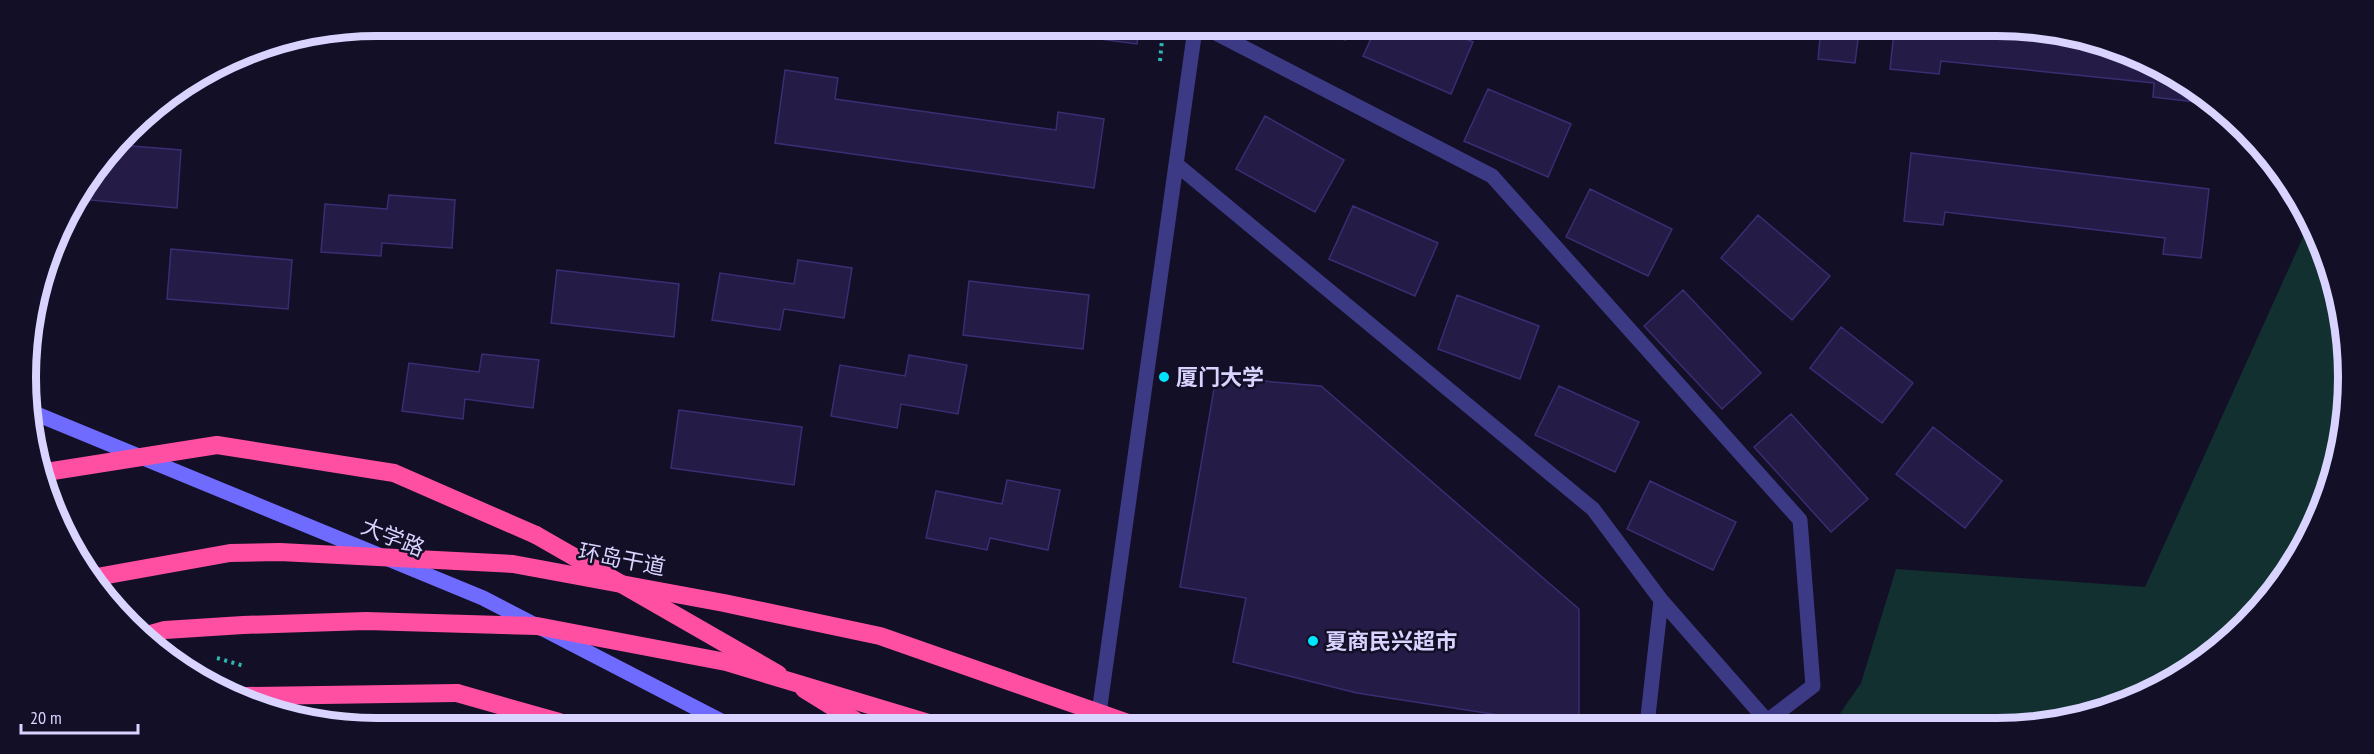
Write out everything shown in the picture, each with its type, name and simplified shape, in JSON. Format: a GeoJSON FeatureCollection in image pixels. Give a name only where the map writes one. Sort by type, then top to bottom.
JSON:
{"type":"FeatureCollection","features":[{"type":"Feature","properties":{"kind":"highway"},"geometry":{"type":"LineString","coordinates":[[50,471],[217,445],[394,473],[536,535],[850,718]]}},
{"type":"Feature","properties":{"kind":"highway","name":"环岛干道"},"geometry":{"type":"LineString","coordinates":[[100,576],[230,553],[280,552],[513,564],[724,603],[880,636],[1114,718]]}},
{"type":"Feature","properties":{"kind":"highway"},"geometry":{"type":"LineString","coordinates":[[153,633],[165,630],[243,625],[366,621],[537,626],[726,662],[912,718]]}},
{"type":"Feature","properties":{"kind":"highway"},"geometry":{"type":"LineString","coordinates":[[257,696],[458,693],[545,718]]}},
{"type":"Feature","properties":{"kind":"street","name":"大学路"},"geometry":{"type":"LineString","coordinates":[[38,415],[483,598],[715,718]]}},
{"type":"Feature","properties":{"kind":"lane"},"geometry":{"type":"LineString","coordinates":[[1098,718],[1194,36]]}},
{"type":"Feature","properties":{"kind":"lane"},"geometry":{"type":"LineString","coordinates":[[1222,36],[1492,176],[1800,520],[1813,686],[1771,718]]}},
{"type":"Feature","properties":{"kind":"lane"},"geometry":{"type":"LineString","coordinates":[[1176,164],[1593,509],[1661,600],[1764,718]]}},
{"type":"Feature","properties":{"kind":"lane"},"geometry":{"type":"LineString","coordinates":[[1648,718],[1661,600]]}},
{"type":"Feature","properties":{"kind":"green space"},"geometry":{"type":"Polygon","coordinates":[[[2305,232],[2320,267],[2335,332],[2338,377],[2335,422],[2320,487],[2303,528],[2268,585],[2238,618],[2205,648],[2168,672],[2127,692],[2085,706],[2042,715],[2019,717],[1837,718],[1861,683],[1896,569],[2145,587],[2305,232]]]}},
{"type":"Feature","properties":{"kind":"building"},"geometry":{"type":"Polygon","coordinates":[[[1076,36],[1138,36],[1137,44],[1076,36]]]}},
{"type":"Feature","properties":{"kind":"building"},"geometry":{"type":"Polygon","coordinates":[[[1372,36],[1459,36],[1473,42],[1451,94],[1363,56],[1372,36]]]}},
{"type":"Feature","properties":{"kind":"building"},"geometry":{"type":"Polygon","coordinates":[[[1791,36],[1858,36],[1855,63],[1818,59],[1820,39],[1791,36]]]}},
{"type":"Feature","properties":{"kind":"building"},"geometry":{"type":"Polygon","coordinates":[[[1894,36],[1997,36],[2042,39],[2107,54],[2148,71],[2195,99],[2195,102],[2153,97],[2154,83],[1941,61],[1939,74],[1890,69],[1894,36]]]}},
{"type":"Feature","properties":{"kind":"building"},"geometry":{"type":"Polygon","coordinates":[[[785,70],[838,78],[835,99],[1056,130],[1058,112],[1104,119],[1094,188],[775,143],[785,70]]]}},
{"type":"Feature","properties":{"kind":"building"},"geometry":{"type":"Polygon","coordinates":[[[1488,89],[1571,124],[1548,177],[1464,141],[1488,89]]]}},
{"type":"Feature","properties":{"kind":"building"},"geometry":{"type":"Polygon","coordinates":[[[1265,116],[1344,160],[1315,212],[1236,169],[1265,116]]]}},
{"type":"Feature","properties":{"kind":"building"},"geometry":{"type":"Polygon","coordinates":[[[127,146],[181,150],[177,208],[86,200],[106,169],[127,146]]]}},
{"type":"Feature","properties":{"kind":"building"},"geometry":{"type":"Polygon","coordinates":[[[1911,153],[2209,189],[2201,258],[2163,254],[2165,238],[1945,212],[1943,225],[1904,221],[1911,153]]]}},
{"type":"Feature","properties":{"kind":"building"},"geometry":{"type":"Polygon","coordinates":[[[1590,189],[1672,229],[1648,276],[1566,237],[1590,189]]]}},
{"type":"Feature","properties":{"kind":"building"},"geometry":{"type":"Polygon","coordinates":[[[389,195],[455,200],[452,248],[382,243],[381,256],[321,252],[325,204],[387,209],[389,195]]]}},
{"type":"Feature","properties":{"kind":"building"},"geometry":{"type":"Polygon","coordinates":[[[1353,206],[1438,243],[1415,296],[1329,259],[1353,206]]]}},
{"type":"Feature","properties":{"kind":"building"},"geometry":{"type":"Polygon","coordinates":[[[1758,215],[1830,276],[1792,320],[1721,258],[1758,215]]]}},
{"type":"Feature","properties":{"kind":"building"},"geometry":{"type":"Polygon","coordinates":[[[171,249],[292,260],[288,309],[167,299],[171,249]]]}},
{"type":"Feature","properties":{"kind":"building"},"geometry":{"type":"Polygon","coordinates":[[[798,260],[852,268],[844,318],[784,309],[780,330],[712,320],[720,273],[794,284],[798,260]]]}},
{"type":"Feature","properties":{"kind":"building"},"geometry":{"type":"Polygon","coordinates":[[[557,270],[679,284],[674,337],[551,323],[557,270]]]}},
{"type":"Feature","properties":{"kind":"building"},"geometry":{"type":"Polygon","coordinates":[[[969,281],[1089,295],[1083,349],[963,335],[969,281]]]}},
{"type":"Feature","properties":{"kind":"building"},"geometry":{"type":"Polygon","coordinates":[[[1683,290],[1761,373],[1722,409],[1644,326],[1683,290]]]}},
{"type":"Feature","properties":{"kind":"building"},"geometry":{"type":"Polygon","coordinates":[[[1457,295],[1539,326],[1520,379],[1438,349],[1457,295]]]}},
{"type":"Feature","properties":{"kind":"building"},"geometry":{"type":"Polygon","coordinates":[[[1841,327],[1913,383],[1882,423],[1810,368],[1841,327]]]}},
{"type":"Feature","properties":{"kind":"building"},"geometry":{"type":"Polygon","coordinates":[[[482,354],[539,360],[533,408],[465,399],[463,419],[402,411],[409,363],[479,372],[482,354]]]}},
{"type":"Feature","properties":{"kind":"building"},"geometry":{"type":"Polygon","coordinates":[[[909,355],[967,365],[958,414],[901,404],[897,428],[831,416],[840,365],[905,376],[909,355]]]}},
{"type":"Feature","properties":{"kind":"building"},"geometry":{"type":"Polygon","coordinates":[[[1216,377],[1321,386],[1579,609],[1579,718],[1518,718],[1357,693],[1233,662],[1246,598],[1180,587],[1216,377]]]}},
{"type":"Feature","properties":{"kind":"building"},"geometry":{"type":"Polygon","coordinates":[[[1559,386],[1639,422],[1615,472],[1535,435],[1559,386]]]}},
{"type":"Feature","properties":{"kind":"building"},"geometry":{"type":"Polygon","coordinates":[[[679,410],[802,427],[794,485],[671,468],[679,410]]]}},
{"type":"Feature","properties":{"kind":"building"},"geometry":{"type":"Polygon","coordinates":[[[1791,414],[1868,499],[1831,532],[1754,447],[1791,414]]]}},
{"type":"Feature","properties":{"kind":"building"},"geometry":{"type":"Polygon","coordinates":[[[1933,427],[2002,481],[1965,528],[1896,474],[1933,427]]]}},
{"type":"Feature","properties":{"kind":"building"},"geometry":{"type":"Polygon","coordinates":[[[1007,480],[1060,490],[1048,550],[990,538],[987,550],[926,538],[936,491],[1002,504],[1007,480]]]}},
{"type":"Feature","properties":{"kind":"building"},"geometry":{"type":"Polygon","coordinates":[[[1650,481],[1736,522],[1713,570],[1627,529],[1650,481]]]}},
{"type":"Feature","properties":{"kind":"place","name":"厦门大学"},"geometry":{"type":"Point","coordinates":[1164,377]}},
{"type":"Feature","properties":{"kind":"place","name":"夏商民兴超市"},"geometry":{"type":"Point","coordinates":[1313,641]}}]}
